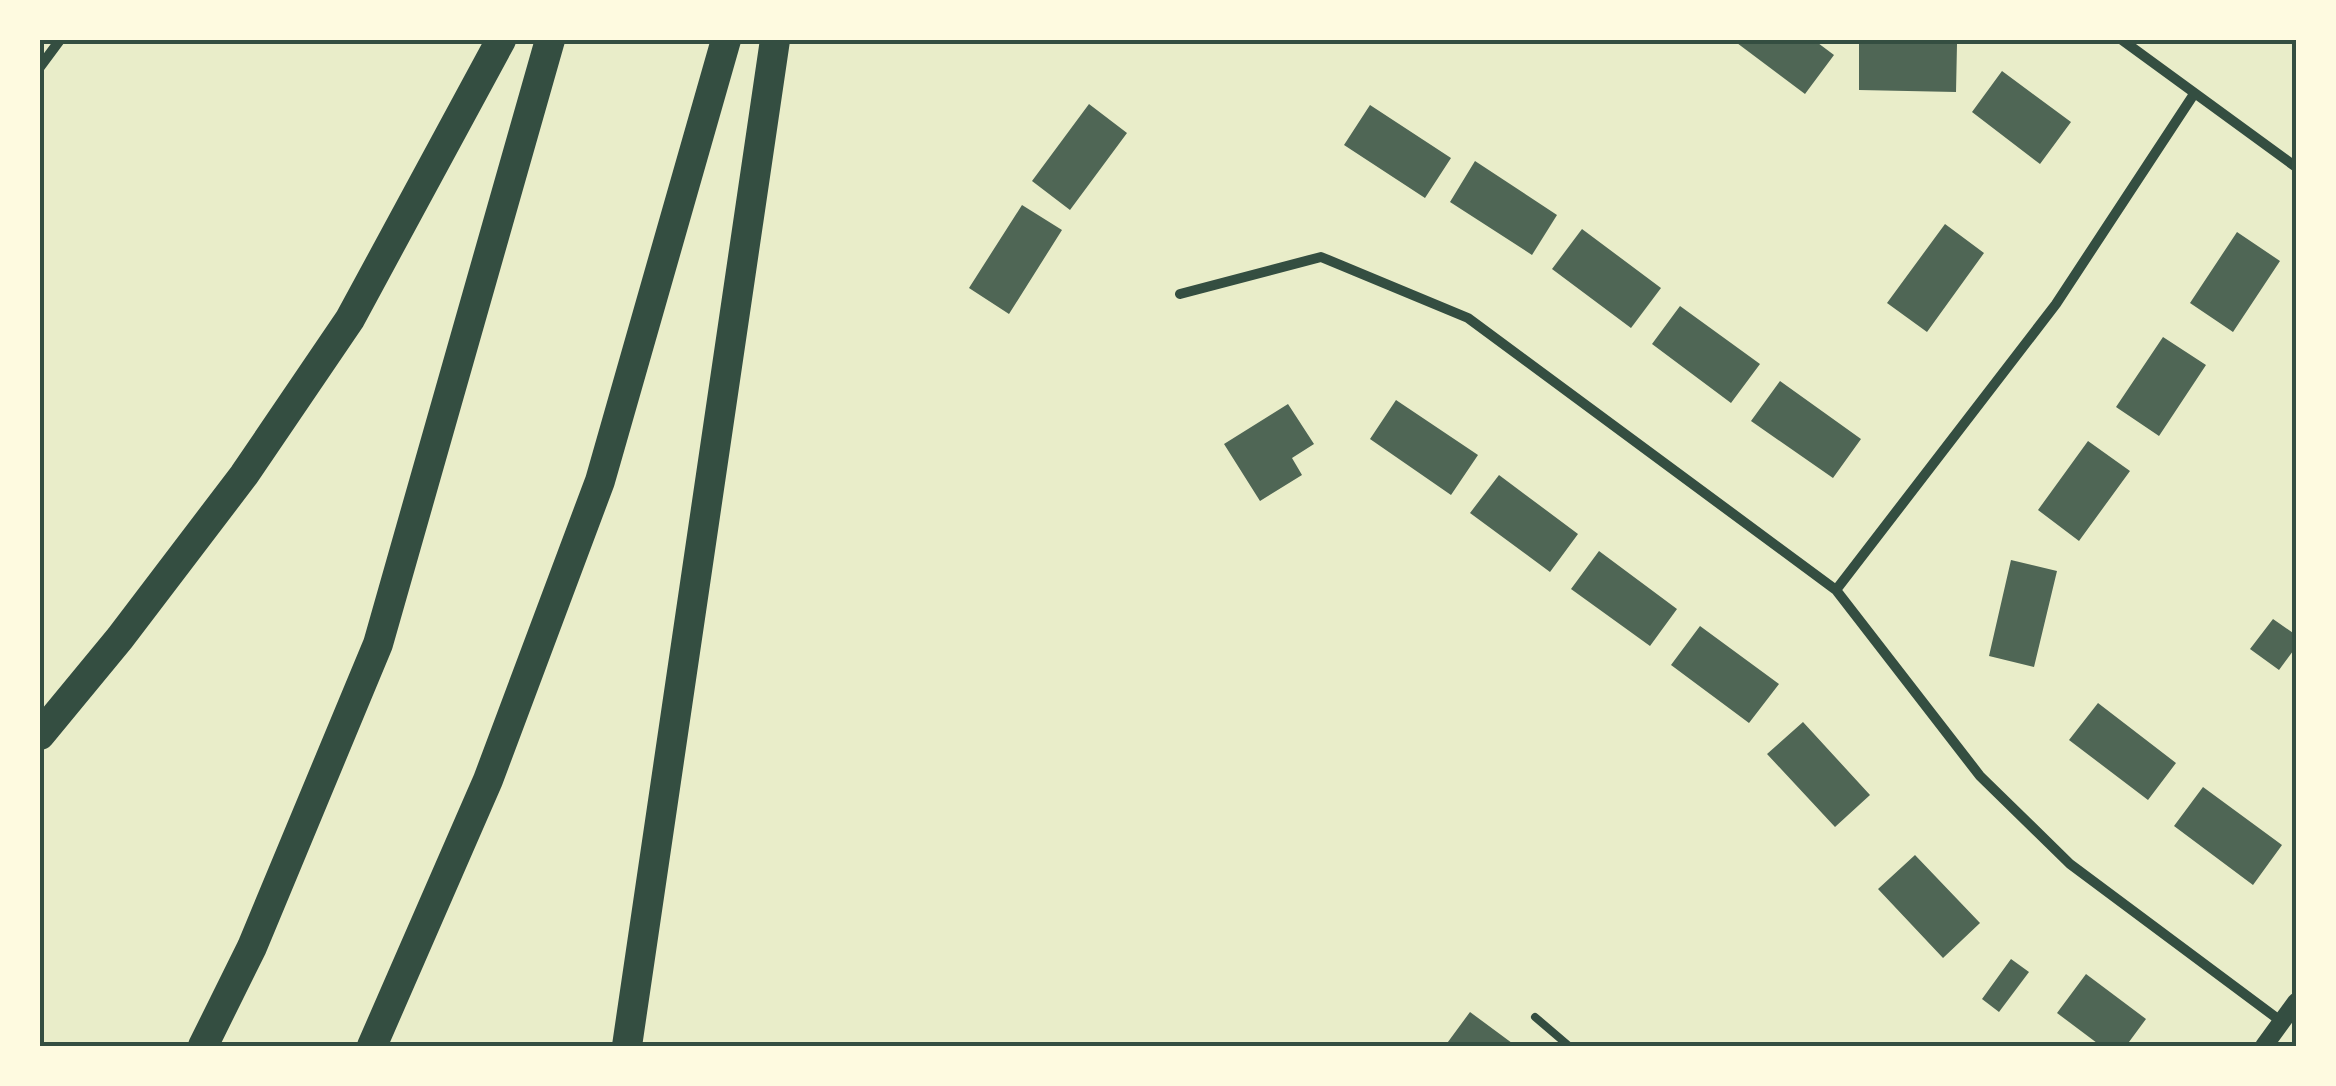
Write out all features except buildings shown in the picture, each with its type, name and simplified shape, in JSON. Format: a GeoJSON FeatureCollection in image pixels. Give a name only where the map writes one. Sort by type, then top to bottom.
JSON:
{"type":"FeatureCollection","features":[{"type":"Feature","properties":{"kind":"highway"},"geometry":{"type":"LineString","coordinates":[[40,734],[120,638],[244,475],[350,318],[502,40]]}},
{"type":"Feature","properties":{"kind":"highway"},"geometry":{"type":"LineString","coordinates":[[203,1046],[252,947],[378,644],[550,40]]}},
{"type":"Feature","properties":{"kind":"highway"},"geometry":{"type":"LineString","coordinates":[[372,1046],[488,780],[600,481],[726,40]]}},
{"type":"Feature","properties":{"kind":"highway"},"geometry":{"type":"LineString","coordinates":[[627,1046],[775,40]]}},
{"type":"Feature","properties":{"kind":"street"},"geometry":{"type":"LineString","coordinates":[[40,67],[60,40]]}},
{"type":"Feature","properties":{"kind":"street"},"geometry":{"type":"LineString","coordinates":[[2122,40],[2296,167]]}},
{"type":"Feature","properties":{"kind":"street"},"geometry":{"type":"LineString","coordinates":[[1836,590],[2056,304],[2194,94]]}},
{"type":"Feature","properties":{"kind":"street"},"geometry":{"type":"LineString","coordinates":[[1180,294],[1321,257],[1468,318],[1836,590],[1980,776],[2070,864],[2282,1022]]}},
{"type":"Feature","properties":{"kind":"street"},"geometry":{"type":"LineString","coordinates":[[2264,1046],[2296,1002]]}},
{"type":"Feature","properties":{"kind":"lane"},"geometry":{"type":"LineString","coordinates":[[1535,1017],[1568,1046]]}}]}
